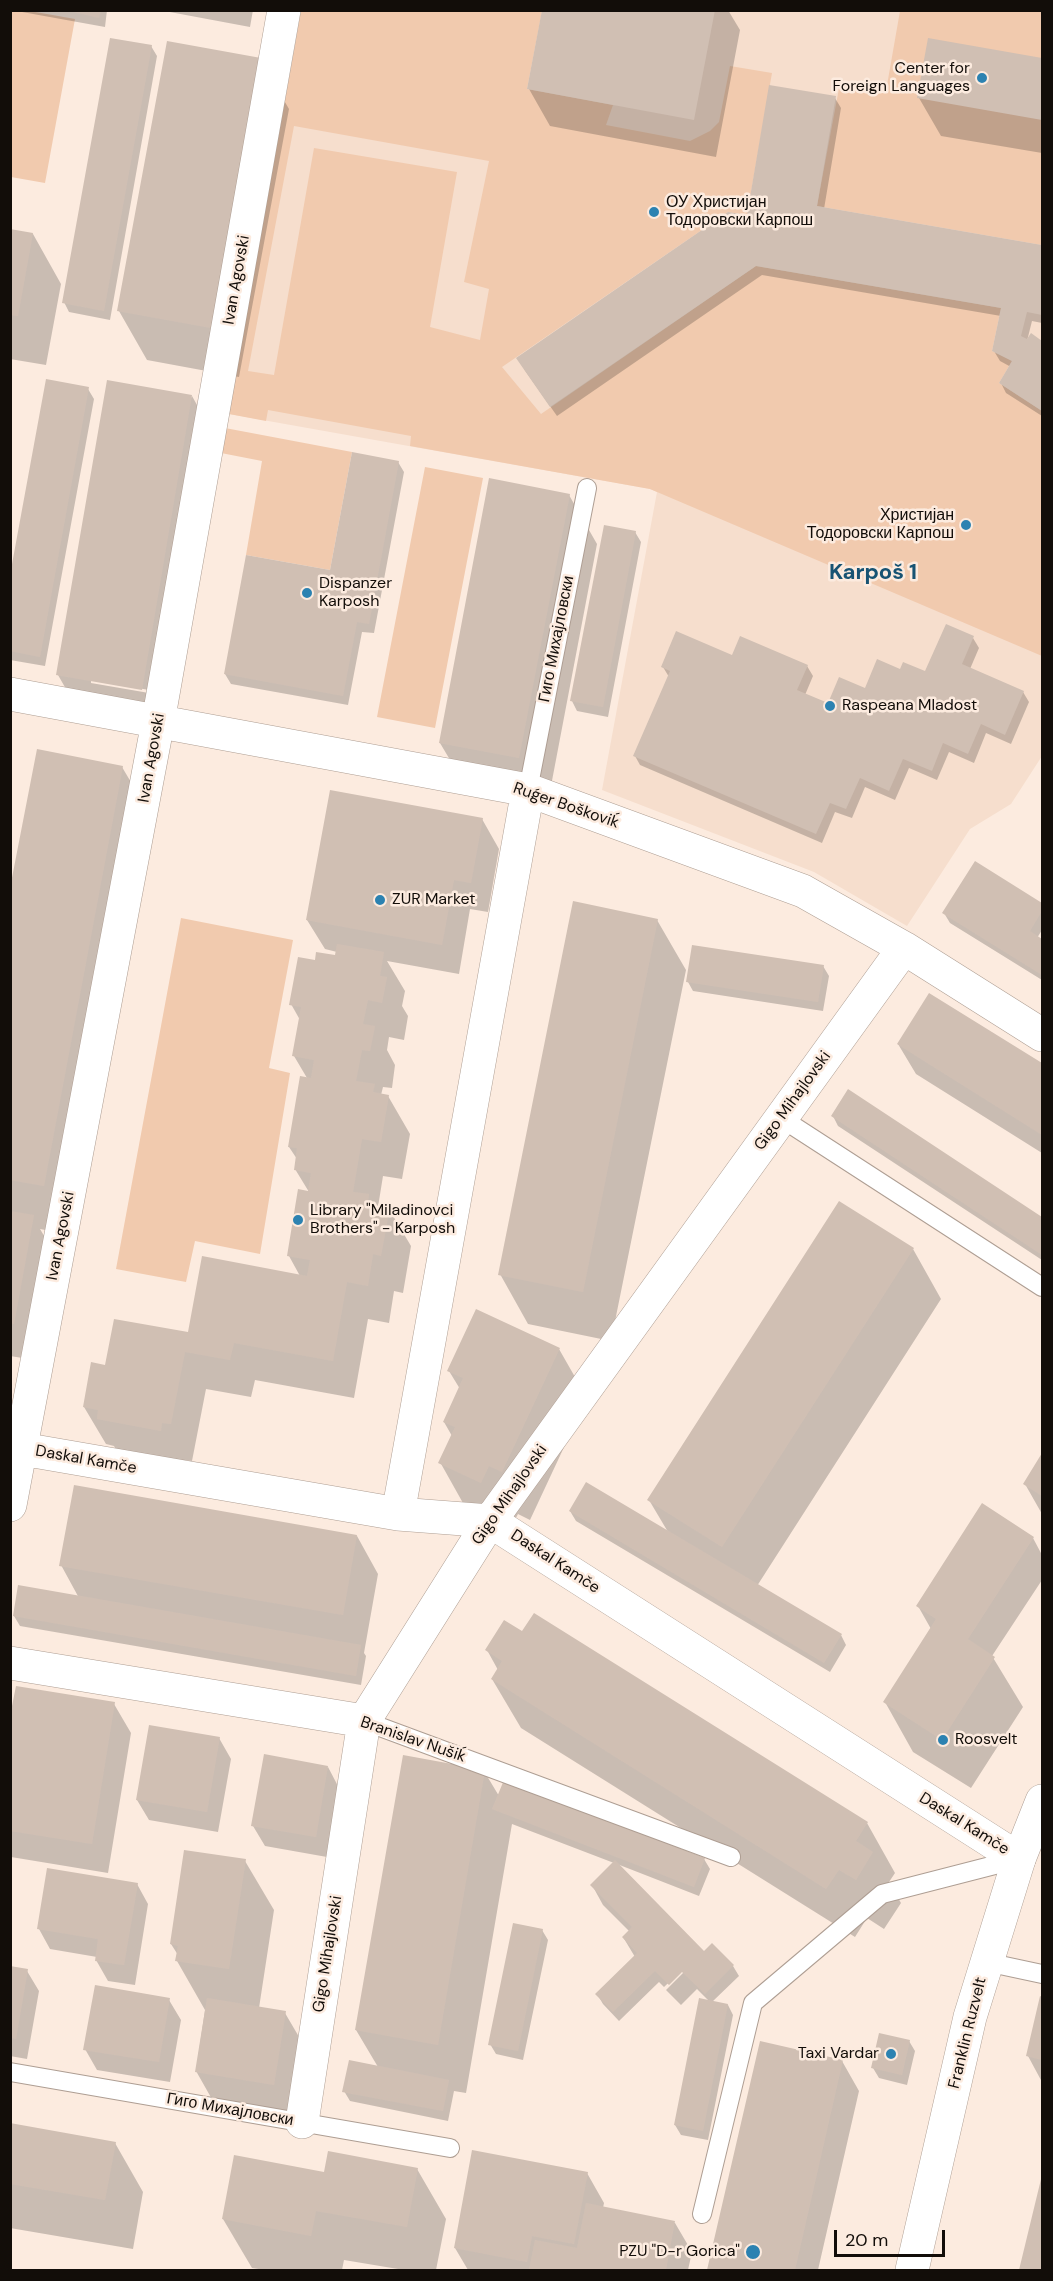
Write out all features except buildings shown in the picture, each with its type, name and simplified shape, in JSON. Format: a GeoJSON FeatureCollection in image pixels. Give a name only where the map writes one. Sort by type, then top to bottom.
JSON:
{"type":"FeatureCollection","features":[{"type":"Feature","properties":{"kind":"street","name":"Ivan Agovski"},"geometry":{"type":"LineString","coordinates":[[10,1505],[158,722],[284,10]]}},
{"type":"Feature","properties":{"kind":"street","name":"Ruǵer Boškoviḱ"},"geometry":{"type":"LineString","coordinates":[[10,694],[528,790],[803,891],[904,948],[1042,1035]]}},
{"type":"Feature","properties":{"kind":"street"},"geometry":{"type":"LineString","coordinates":[[399,1514],[528,790]]}},
{"type":"Feature","properties":{"kind":"street","name":"Gigo Mihajlovski"},"geometry":{"type":"LineString","coordinates":[[302,2122],[364,1721],[490,1521],[904,948]]}},
{"type":"Feature","properties":{"kind":"street","name":"Daskal Kamče"},"geometry":{"type":"LineString","coordinates":[[21,1449],[399,1514],[490,1521],[1019,1859]]}},
{"type":"Feature","properties":{"kind":"street","name":"Branislav Nušiḱ"},"geometry":{"type":"LineString","coordinates":[[10,1663],[364,1721]]}},
{"type":"Feature","properties":{"kind":"street","name":"Franklin Ruzvelt"},"geometry":{"type":"LineString","coordinates":[[912,2271],[970,2017],[1019,1859],[1042,1801]]}},
{"type":"Feature","properties":{"kind":"lane","name":"Гиго Михајловски"},"geometry":{"type":"LineString","coordinates":[[528,790],[587,488]]}},
{"type":"Feature","properties":{"kind":"lane"},"geometry":{"type":"LineString","coordinates":[[781,1118],[1042,1287]]}},
{"type":"Feature","properties":{"kind":"lane","name":"Branislav Nušiḱ"},"geometry":{"type":"LineString","coordinates":[[364,1721],[731,1857]]}},
{"type":"Feature","properties":{"kind":"lane"},"geometry":{"type":"LineString","coordinates":[[702,2214],[753,2003],[882,1894],[1019,1859]]}},
{"type":"Feature","properties":{"kind":"lane"},"geometry":{"type":"LineString","coordinates":[[986,1962],[1042,1974]]}},
{"type":"Feature","properties":{"kind":"lane","name":"Гиго Михајловски"},"geometry":{"type":"LineString","coordinates":[[10,2072],[450,2148]]}},
{"type":"Feature","properties":{"kind":"shaded area"},"geometry":{"type":"Polygon","coordinates":[[[10,11],[30,11],[75,19],[45,183],[11,177],[10,11]]]}},
{"type":"Feature","properties":{"kind":"shaded area","name":"ОУ Христијан Тодоровски Карпош"},"geometry":{"type":"Polygon","coordinates":[[[301,11],[1042,11],[1042,756],[1011,804],[970,829],[907,926],[814,872],[602,790],[657,492],[229,414],[301,11]]]}},
{"type":"Feature","properties":{"kind":"shaded area","name":"ОУ Христијан Тодоровски Карпош"},"geometry":{"type":"Polygon","coordinates":[[[301,11],[542,11],[527,89],[613,105],[606,125],[690,141],[710,131],[719,122],[730,66],[772,73],[747,215],[728,212],[502,367],[541,414],[756,266],[1001,308],[992,351],[1012,361],[999,383],[1042,411],[1042,656],[650,489],[410,446],[411,436],[268,410],[266,421],[229,414],[301,11]],[[294,126],[248,371],[274,375],[314,148],[457,172],[430,327],[480,340],[489,289],[464,282],[489,161],[294,126]]]}},
{"type":"Feature","properties":{"kind":"shaded area"},"geometry":{"type":"Polygon","coordinates":[[[900,11],[1042,11],[1042,245],[817,206],[840,83],[886,91],[900,11]]]}},
{"type":"Feature","properties":{"kind":"shaded area"},"geometry":{"type":"Polygon","coordinates":[[[225,428],[352,452],[330,570],[246,555],[262,461],[221,453],[225,428]]]}},
{"type":"Feature","properties":{"kind":"shaded area"},"geometry":{"type":"Polygon","coordinates":[[[425,467],[483,478],[435,728],[377,717],[425,467]]]}},
{"type":"Feature","properties":{"kind":"shaded area"},"geometry":{"type":"Polygon","coordinates":[[[181,918],[293,940],[269,1068],[290,1073],[260,1254],[195,1241],[186,1282],[116,1269],[181,918]]]}},
{"type":"Feature","properties":{"kind":"place","name":"Center for Foreign Languages"},"geometry":{"type":"Point","coordinates":[982,78]}},
{"type":"Feature","properties":{"kind":"place","name":"ОУ Христијан Тодоровски Карпош"},"geometry":{"type":"Point","coordinates":[654,212]}},
{"type":"Feature","properties":{"kind":"place","name":"Христијан Тодоровски Карпош"},"geometry":{"type":"Point","coordinates":[966,525]}},
{"type":"Feature","properties":{"kind":"place","name":"Dispanzer Karposh"},"geometry":{"type":"Point","coordinates":[307,593]}},
{"type":"Feature","properties":{"kind":"place","name":"Raspeana Mladost"},"geometry":{"type":"Point","coordinates":[830,706]}},
{"type":"Feature","properties":{"kind":"place","name":"ZUR Market"},"geometry":{"type":"Point","coordinates":[380,900]}},
{"type":"Feature","properties":{"kind":"place","name":"Library \"Miladinovci Brothers\" - Karposh"},"geometry":{"type":"Point","coordinates":[298,1220]}},
{"type":"Feature","properties":{"kind":"place","name":"Roosvelt"},"geometry":{"type":"Point","coordinates":[943,1740]}},
{"type":"Feature","properties":{"kind":"place","name":"Taxi Vardar"},"geometry":{"type":"Point","coordinates":[891,2054]}},
{"type":"Feature","properties":{"kind":"place","name":"PZU \"D-r Gorica\""},"geometry":{"type":"Point","coordinates":[753,2252]}},
{"type":"Feature","properties":{"kind":"district","name":"Karpoš 1"},"geometry":{"type":"Point","coordinates":[873,573]}}]}
